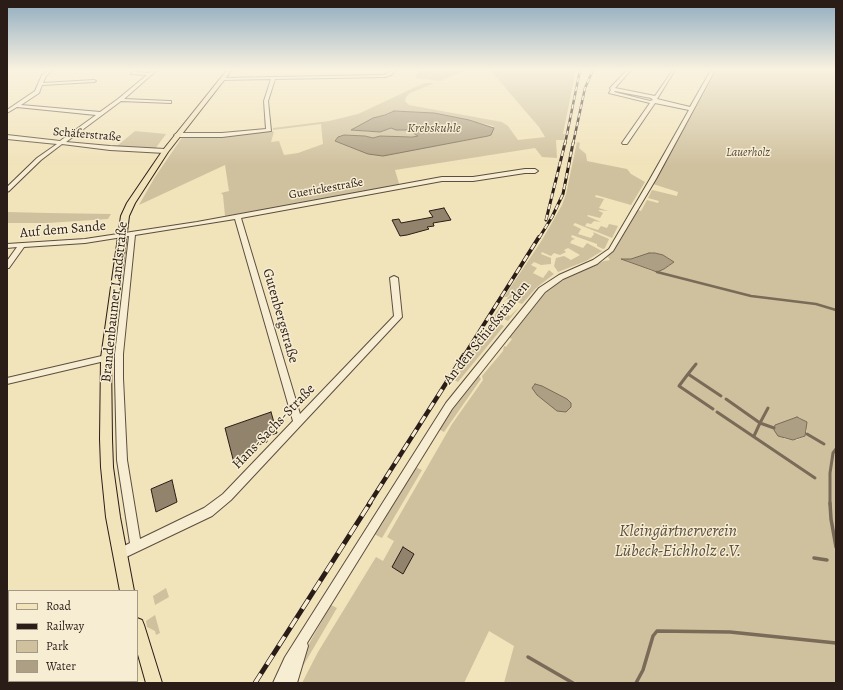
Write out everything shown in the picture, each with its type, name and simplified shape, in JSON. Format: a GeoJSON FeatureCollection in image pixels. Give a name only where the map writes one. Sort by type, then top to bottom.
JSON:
{"type":"FeatureCollection","features":[{"type":"Feature","properties":{"kind":"main road","name":"Brandenbaumer Landstraße"},"geometry":{"type":"LineString","coordinates":[[127,590],[107,467],[106,358],[125,214],[165,151],[203,102]]}},
{"type":"Feature","properties":{"kind":"main road"},"geometry":{"type":"LineString","coordinates":[[138,628],[154,683]]}},
{"type":"Feature","properties":{"kind":"street"},"geometry":{"type":"LineString","coordinates":[[7,112],[22,102]]}},
{"type":"Feature","properties":{"kind":"street"},"geometry":{"type":"LineString","coordinates":[[7,190],[26,170],[117,102]]}},
{"type":"Feature","properties":{"kind":"street"},"geometry":{"type":"LineString","coordinates":[[177,135],[228,134],[269,130],[266,102]]}},
{"type":"Feature","properties":{"kind":"street"},"geometry":{"type":"LineString","coordinates":[[625,143],[653,102]]}},
{"type":"Feature","properties":{"kind":"street"},"geometry":{"type":"LineString","coordinates":[[665,102],[691,108]]}},
{"type":"Feature","properties":{"kind":"street","name":"An den Schießständen"},"geometry":{"type":"LineString","coordinates":[[279,683],[289,661],[449,406],[542,290],[561,277],[595,262],[611,250],[694,102]]}},
{"type":"Feature","properties":{"kind":"street"},"geometry":{"type":"LineString","coordinates":[[17,106],[101,114]]}},
{"type":"Feature","properties":{"kind":"street","name":"Schäferstraße"},"geometry":{"type":"LineString","coordinates":[[7,137],[61,143],[165,151]]}},
{"type":"Feature","properties":{"kind":"street","name":"Guerickestraße"},"geometry":{"type":"LineString","coordinates":[[122,236],[442,179],[473,179],[535,171]]}},
{"type":"Feature","properties":{"kind":"street","name":"Gutenbergstraße"},"geometry":{"type":"LineString","coordinates":[[237,216],[298,422]]}},
{"type":"Feature","properties":{"kind":"street","name":"Brandenbaumer Landstraße"},"geometry":{"type":"LineString","coordinates":[[132,235],[119,354],[119,378],[122,460],[136,546]]}},
{"type":"Feature","properties":{"kind":"street","name":"Auf dem Sande"},"geometry":{"type":"LineString","coordinates":[[7,246],[72,243],[122,236]]}},
{"type":"Feature","properties":{"kind":"street"},"geometry":{"type":"LineString","coordinates":[[7,266],[21,246]]}},
{"type":"Feature","properties":{"kind":"street","name":"Hans-Sachs-Straße"},"geometry":{"type":"LineString","coordinates":[[120,554],[217,506],[398,317],[394,278]]}},
{"type":"Feature","properties":{"kind":"street"},"geometry":{"type":"LineString","coordinates":[[7,381],[106,358]]}},
{"type":"Feature","properties":{"kind":"street","name":"An den Schießständen"},"geometry":{"type":"LineString","coordinates":[[291,683],[304,639]]}},
{"type":"Feature","properties":{"kind":"green space"},"geometry":{"type":"Polygon","coordinates":[[[383,102],[406,102],[409,105],[502,122],[508,126],[518,140],[545,137],[539,127],[518,102],[569,102],[563,134],[565,134],[564,140],[556,140],[557,158],[542,157],[535,148],[395,170],[400,187],[308,204],[307,202],[225,216],[223,195],[221,193],[229,191],[225,165],[139,205],[155,177],[183,136],[218,136],[272,131],[274,132],[271,142],[279,141],[284,155],[298,153],[323,144],[321,124],[273,130],[273,128],[329,121],[358,114],[383,102]],[[393,111],[354,128],[368,132],[382,131],[391,128],[396,130],[409,130],[418,136],[373,138],[344,135],[340,136],[335,141],[368,154],[383,156],[488,136],[494,126],[434,113],[393,111]]]}},
{"type":"Feature","properties":{"kind":"green space","name":"Kleingärtnerverein Lübeck-Eichholz e.V."},"geometry":{"type":"Polygon","coordinates":[[[699,102],[836,102],[836,683],[504,683],[514,646],[489,631],[464,683],[302,683],[318,652],[376,557],[383,561],[394,541],[387,537],[452,424],[483,380],[482,376],[503,351],[504,346],[506,347],[512,339],[508,337],[540,298],[555,284],[604,261],[610,260],[608,257],[638,210],[641,211],[647,200],[658,203],[659,201],[648,198],[652,190],[677,196],[678,192],[653,184],[699,102]],[[649,253],[631,259],[621,259],[652,271],[664,269],[674,262],[663,255],[649,253]],[[797,417],[790,420],[784,439],[797,440],[803,437],[807,432],[806,425],[801,418],[797,417]]]}},
{"type":"Feature","properties":{"kind":"green space"},"geometry":{"type":"Polygon","coordinates":[[[135,131],[166,134],[155,149],[117,146],[135,131]]]}},
{"type":"Feature","properties":{"kind":"green space"},"geometry":{"type":"Polygon","coordinates":[[[577,142],[580,143],[579,148],[586,154],[587,161],[627,169],[631,174],[645,182],[631,205],[596,195],[595,197],[604,199],[599,208],[608,211],[599,210],[603,213],[600,218],[588,215],[587,216],[601,222],[594,221],[591,224],[587,223],[585,226],[598,230],[601,226],[607,228],[609,224],[618,226],[612,238],[575,223],[573,225],[581,229],[578,234],[591,238],[594,234],[593,232],[609,239],[605,248],[603,249],[597,246],[597,244],[572,235],[571,237],[575,239],[570,243],[583,248],[587,243],[602,251],[586,261],[558,272],[554,266],[556,258],[564,256],[571,260],[580,255],[568,248],[564,250],[566,252],[560,255],[554,253],[551,256],[542,252],[541,254],[551,258],[551,264],[541,265],[534,262],[531,265],[537,268],[533,273],[543,278],[549,270],[554,274],[536,288],[522,304],[509,299],[506,300],[514,290],[507,297],[504,297],[542,240],[562,205],[566,194],[577,142]]]}},
{"type":"Feature","properties":{"kind":"green space"},"geometry":{"type":"Polygon","coordinates":[[[7,212],[111,214],[108,219],[48,223],[7,223],[7,212]]]}},
{"type":"Feature","properties":{"kind":"green space"},"geometry":{"type":"Polygon","coordinates":[[[503,303],[499,310],[510,316],[520,306],[508,321],[497,316],[494,321],[504,326],[458,382],[454,380],[499,308],[503,303]]]}},
{"type":"Feature","properties":{"kind":"green space"},"geometry":{"type":"Polygon","coordinates":[[[479,376],[481,379],[444,432],[438,429],[476,377],[479,376]]]}},
{"type":"Feature","properties":{"kind":"green space"},"geometry":{"type":"Polygon","coordinates":[[[415,467],[422,470],[382,538],[374,534],[415,467]]]}},
{"type":"Feature","properties":{"kind":"green space"},"geometry":{"type":"Polygon","coordinates":[[[166,588],[169,597],[155,605],[153,596],[166,588]]]}},
{"type":"Feature","properties":{"kind":"green space"},"geometry":{"type":"Polygon","coordinates":[[[331,605],[337,608],[303,666],[303,657],[331,605]]]}},
{"type":"Feature","properties":{"kind":"green space"},"geometry":{"type":"Polygon","coordinates":[[[155,615],[160,633],[156,635],[155,631],[147,627],[146,621],[155,615]]]}},
{"type":"Feature","properties":{"kind":"green space"},"geometry":{"type":"Polygon","coordinates":[[[7,665],[8,682],[133,683],[7,683],[7,665]]]}},
{"type":"Feature","properties":{"kind":"water","name":"Krebskuhle"},"geometry":{"type":"Polygon","coordinates":[[[394,111],[434,113],[469,120],[494,128],[491,135],[488,136],[383,156],[368,154],[335,141],[338,137],[344,135],[373,138],[380,136],[418,136],[409,130],[396,130],[391,128],[380,132],[351,130],[373,118],[394,111]]]}},
{"type":"Feature","properties":{"kind":"water"},"geometry":{"type":"Polygon","coordinates":[[[649,253],[663,255],[674,262],[657,272],[621,259],[631,259],[649,253]]]}},
{"type":"Feature","properties":{"kind":"water"},"geometry":{"type":"Polygon","coordinates":[[[535,384],[567,399],[571,403],[571,407],[566,412],[557,411],[537,395],[532,388],[535,384]]]}},
{"type":"Feature","properties":{"kind":"water"},"geometry":{"type":"Polygon","coordinates":[[[797,417],[807,422],[805,436],[793,440],[778,436],[774,430],[775,425],[797,417]]]}},
{"type":"Feature","properties":{"kind":"building"},"geometry":{"type":"Polygon","coordinates":[[[444,208],[451,220],[433,223],[434,226],[427,227],[429,229],[407,235],[400,236],[392,220],[399,219],[401,223],[433,217],[429,211],[444,208]]]}},
{"type":"Feature","properties":{"kind":"building"},"geometry":{"type":"Polygon","coordinates":[[[271,412],[277,433],[266,437],[267,442],[255,446],[256,452],[234,463],[225,428],[271,412]]]}},
{"type":"Feature","properties":{"kind":"building"},"geometry":{"type":"Polygon","coordinates":[[[172,480],[177,502],[156,512],[151,489],[172,480]]]}},
{"type":"Feature","properties":{"kind":"building"},"geometry":{"type":"Polygon","coordinates":[[[403,547],[414,554],[403,574],[392,567],[403,547]]]}},
{"type":"Feature","properties":{"kind":"waterway"},"geometry":{"type":"LineString","coordinates":[[657,272],[751,296],[816,304],[836,310]]}},
{"type":"Feature","properties":{"kind":"waterway"},"geometry":{"type":"LineString","coordinates":[[688,374],[696,364]]}},
{"type":"Feature","properties":{"kind":"waterway"},"geometry":{"type":"LineString","coordinates":[[688,374],[721,396]]}},
{"type":"Feature","properties":{"kind":"waterway"},"geometry":{"type":"LineString","coordinates":[[688,374],[679,386],[713,409]]}},
{"type":"Feature","properties":{"kind":"waterway"},"geometry":{"type":"LineString","coordinates":[[726,399],[760,423]]}},
{"type":"Feature","properties":{"kind":"waterway"},"geometry":{"type":"LineString","coordinates":[[760,423],[768,408]]}},
{"type":"Feature","properties":{"kind":"waterway"},"geometry":{"type":"LineString","coordinates":[[717,412],[815,478]]}},
{"type":"Feature","properties":{"kind":"waterway"},"geometry":{"type":"LineString","coordinates":[[754,436],[760,423]]}},
{"type":"Feature","properties":{"kind":"waterway"},"geometry":{"type":"LineString","coordinates":[[760,423],[774,428]]}},
{"type":"Feature","properties":{"kind":"waterway"},"geometry":{"type":"LineString","coordinates":[[807,434],[824,444]]}},
{"type":"Feature","properties":{"kind":"waterway"},"geometry":{"type":"LineString","coordinates":[[830,503],[830,473],[833,453],[836,449]]}},
{"type":"Feature","properties":{"kind":"waterway"},"geometry":{"type":"LineString","coordinates":[[830,503],[836,547]]}},
{"type":"Feature","properties":{"kind":"waterway"},"geometry":{"type":"LineString","coordinates":[[814,558],[827,560]]}},
{"type":"Feature","properties":{"kind":"waterway"},"geometry":{"type":"LineString","coordinates":[[636,683],[643,670],[653,636],[657,631],[730,632],[836,643]]}},
{"type":"Feature","properties":{"kind":"waterway"},"geometry":{"type":"LineString","coordinates":[[528,657],[573,683]]}},
{"type":"Feature","properties":{"kind":"railway"},"geometry":{"type":"LineString","coordinates":[[565,144],[573,102]]}},
{"type":"Feature","properties":{"kind":"railway"},"geometry":{"type":"LineString","coordinates":[[573,144],[582,102]]}},
{"type":"Feature","properties":{"kind":"railway"},"geometry":{"type":"LineString","coordinates":[[546,220],[565,143]]}},
{"type":"Feature","properties":{"kind":"railway"},"geometry":{"type":"LineString","coordinates":[[539,238],[552,217],[563,194],[573,143]]}},
{"type":"Feature","properties":{"kind":"railway"},"geometry":{"type":"LineString","coordinates":[[464,356],[539,237]]}},
{"type":"Feature","properties":{"kind":"railway"},"geometry":{"type":"LineString","coordinates":[[369,504],[464,355]]}},
{"type":"Feature","properties":{"kind":"railway"},"geometry":{"type":"LineString","coordinates":[[255,683],[370,503]]}},
{"type":"Feature","properties":{"kind":"park label","name":"Lauerholz"},"geometry":{"type":"Point","coordinates":[748,153]}}]}
